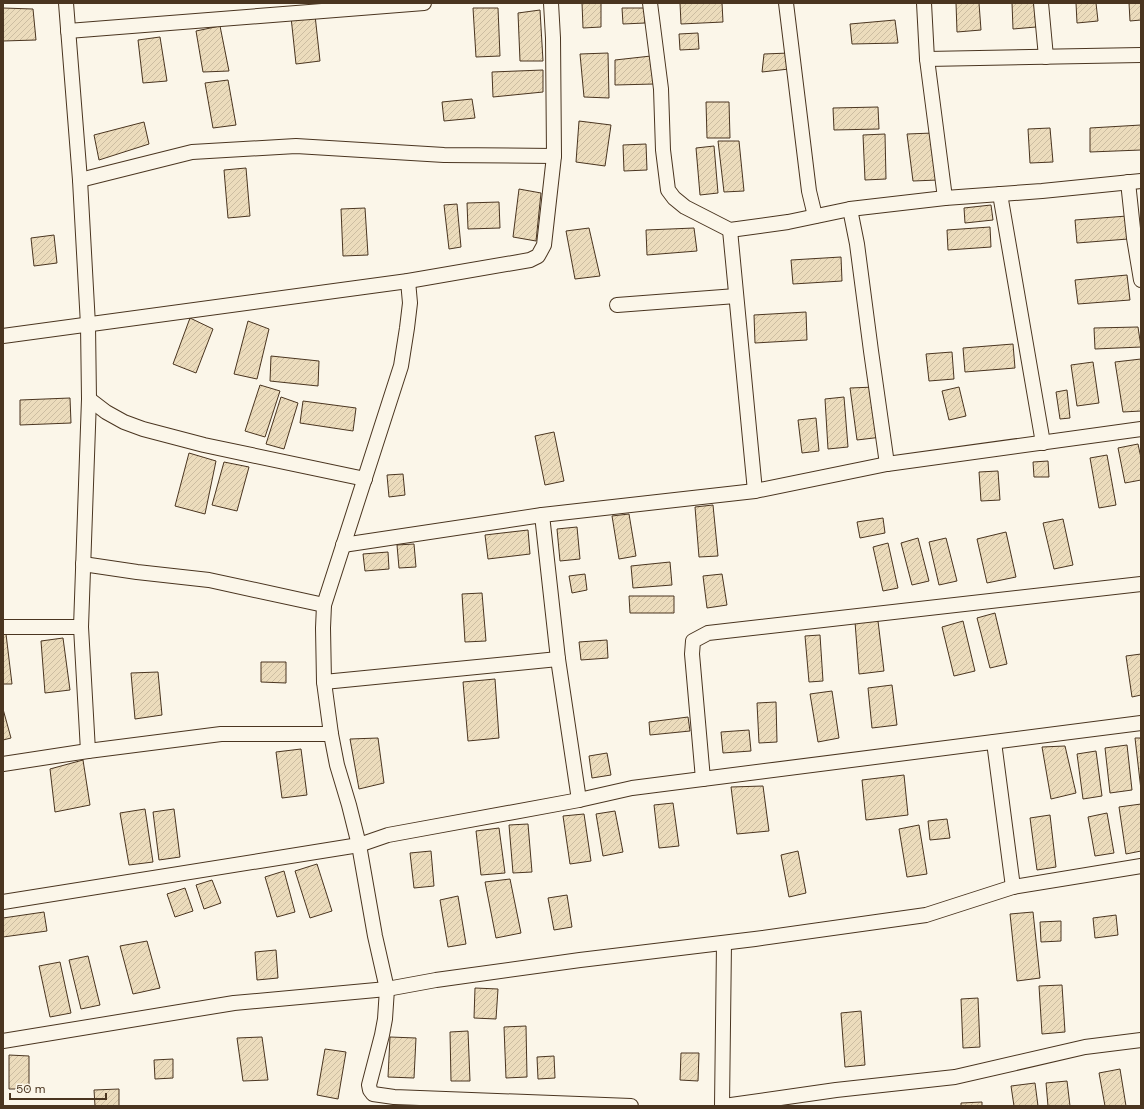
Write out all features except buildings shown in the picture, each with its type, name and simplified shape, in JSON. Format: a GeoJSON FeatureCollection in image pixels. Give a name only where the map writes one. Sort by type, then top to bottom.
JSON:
{"type":"FeatureCollection","features":[{"type":"Feature","properties":{"kind":"street"},"geometry":{"type":"LineString","coordinates":[[66,3],[80,180],[88,325],[89,399],[81,627],[88,751]]}},
{"type":"Feature","properties":{"kind":"street"},"geometry":{"type":"LineString","coordinates":[[68,31],[424,3]]}},
{"type":"Feature","properties":{"kind":"street"},"geometry":{"type":"LineString","coordinates":[[3,336],[408,281],[530,260],[538,256],[544,245],[554,156],[553,38],[551,3]]}},
{"type":"Feature","properties":{"kind":"street"},"geometry":{"type":"LineString","coordinates":[[650,3],[661,89],[663,150],[668,190],[684,207],[730,230],[788,222],[850,209],[945,198],[1135,182],[1134,238],[1141,280]]}},
{"type":"Feature","properties":{"kind":"street"},"geometry":{"type":"LineString","coordinates":[[786,3],[809,191],[815,216]]}},
{"type":"Feature","properties":{"kind":"street"},"geometry":{"type":"LineString","coordinates":[[924,3],[927,58],[945,198]]}},
{"type":"Feature","properties":{"kind":"street"},"geometry":{"type":"LineString","coordinates":[[1041,3],[1046,57]]}},
{"type":"Feature","properties":{"kind":"street"},"geometry":{"type":"LineString","coordinates":[[927,58],[1141,55]]}},
{"type":"Feature","properties":{"kind":"street"},"geometry":{"type":"LineString","coordinates":[[80,180],[192,152],[296,146],[444,155],[554,156]]}},
{"type":"Feature","properties":{"kind":"street"},"geometry":{"type":"LineString","coordinates":[[1000,194],[1043,443]]}},
{"type":"Feature","properties":{"kind":"street"},"geometry":{"type":"LineString","coordinates":[[850,209],[857,244],[887,464]]}},
{"type":"Feature","properties":{"kind":"street"},"geometry":{"type":"LineString","coordinates":[[730,230],[755,492]]}},
{"type":"Feature","properties":{"kind":"street"},"geometry":{"type":"LineString","coordinates":[[408,281],[410,303],[408,328],[400,366],[324,605],[324,682],[337,765],[349,805],[358,845],[375,936],[387,989],[386,1010],[382,1035],[369,1085],[370,1090],[373,1094],[394,1097],[631,1106]]}},
{"type":"Feature","properties":{"kind":"street"},"geometry":{"type":"LineString","coordinates":[[617,305],[736,296]]}},
{"type":"Feature","properties":{"kind":"street"},"geometry":{"type":"LineString","coordinates":[[89,399],[106,412],[143,430],[204,445],[365,478]]}},
{"type":"Feature","properties":{"kind":"street"},"geometry":{"type":"LineString","coordinates":[[343,545],[542,516],[755,492],[887,464],[1141,429]]}},
{"type":"Feature","properties":{"kind":"street"},"geometry":{"type":"LineString","coordinates":[[542,516],[558,660],[579,800]]}},
{"type":"Feature","properties":{"kind":"street"},"geometry":{"type":"LineString","coordinates":[[83,564],[210,580],[324,605]]}},
{"type":"Feature","properties":{"kind":"street"},"geometry":{"type":"LineString","coordinates":[[703,780],[692,654],[694,641],[708,633],[1141,584]]}},
{"type":"Feature","properties":{"kind":"street"},"geometry":{"type":"LineString","coordinates":[[3,627],[81,627]]}},
{"type":"Feature","properties":{"kind":"street"},"geometry":{"type":"LineString","coordinates":[[324,682],[558,660]]}},
{"type":"Feature","properties":{"kind":"street"},"geometry":{"type":"LineString","coordinates":[[3,902],[358,845],[388,835],[579,800],[632,788],[1141,722]]}},
{"type":"Feature","properties":{"kind":"street"},"geometry":{"type":"LineString","coordinates":[[3,764],[88,751],[221,734],[332,734]]}},
{"type":"Feature","properties":{"kind":"street"},"geometry":{"type":"LineString","coordinates":[[994,742],[1013,887]]}},
{"type":"Feature","properties":{"kind":"street"},"geometry":{"type":"LineString","coordinates":[[3,1041],[234,1002],[387,989],[436,980],[580,960],[724,943],[926,915],[1013,887],[1141,866]]}},
{"type":"Feature","properties":{"kind":"street"},"geometry":{"type":"LineString","coordinates":[[724,943],[723,1106],[836,1090],[955,1077],[1085,1047],[1141,1040]]}}]}
